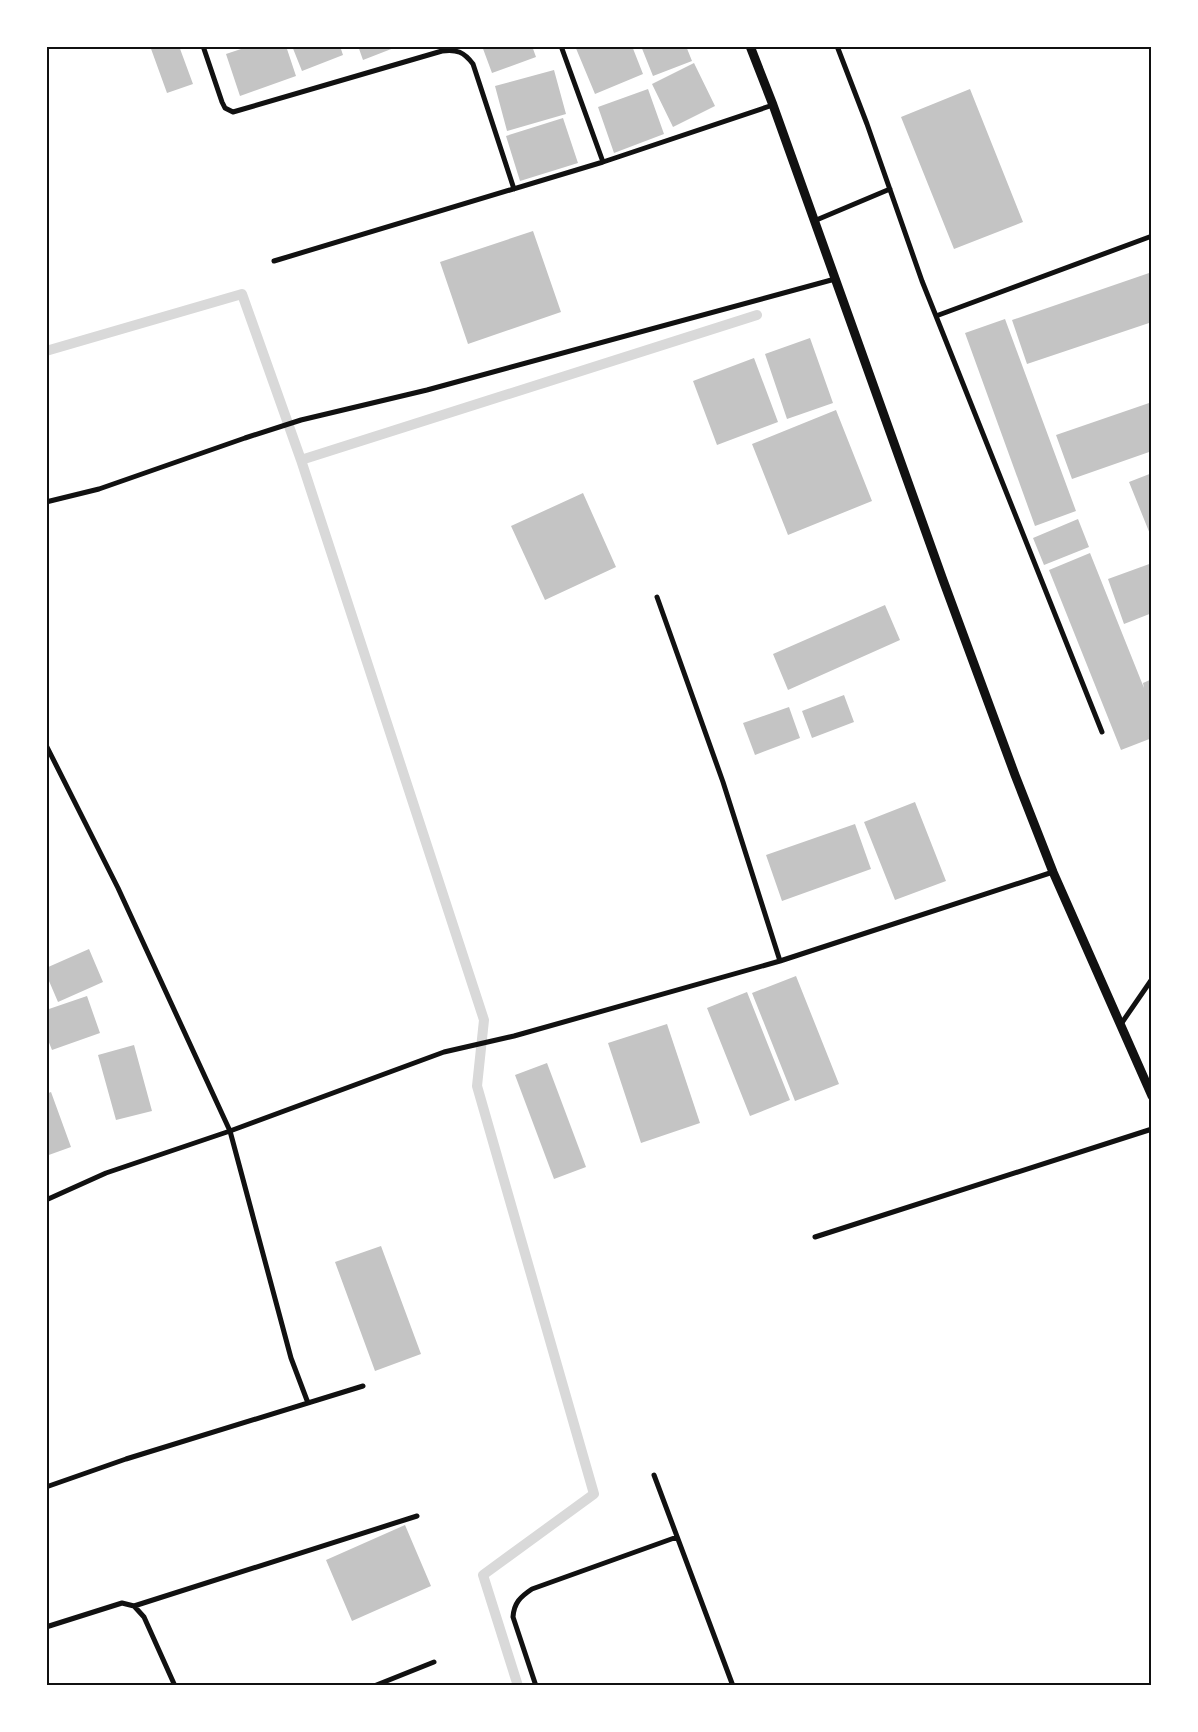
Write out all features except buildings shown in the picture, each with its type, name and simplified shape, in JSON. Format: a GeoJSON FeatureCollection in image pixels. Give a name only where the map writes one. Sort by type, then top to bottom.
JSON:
{"type":"FeatureCollection","features":[{"type":"Feature","properties":{"kind":"street"},"geometry":{"type":"LineString","coordinates":[[203,46],[222,102],[225,108],[234,112],[442,51],[452,50],[461,52],[473,64],[514,189]]}},
{"type":"Feature","properties":{"kind":"street"},"geometry":{"type":"LineString","coordinates":[[562,46],[603,162]]}},
{"type":"Feature","properties":{"kind":"street"},"geometry":{"type":"LineString","coordinates":[[750,46],[773,105],[950,599],[1052,872],[1152,1096]]}},
{"type":"Feature","properties":{"kind":"street"},"geometry":{"type":"LineString","coordinates":[[837,46],[936,316],[1102,732]]}},
{"type":"Feature","properties":{"kind":"street"},"geometry":{"type":"LineString","coordinates":[[274,261],[603,162],[773,105]]}},
{"type":"Feature","properties":{"kind":"street"},"geometry":{"type":"LineString","coordinates":[[814,221],[890,189]]}},
{"type":"Feature","properties":{"kind":"street"},"geometry":{"type":"LineString","coordinates":[[936,316],[1152,236]]}},
{"type":"Feature","properties":{"kind":"street"},"geometry":{"type":"LineString","coordinates":[[46,502],[99,489],[301,420],[427,390],[835,279]]}},
{"type":"Feature","properties":{"kind":"street"},"geometry":{"type":"LineString","coordinates":[[657,597],[723,782],[780,961]]}},
{"type":"Feature","properties":{"kind":"street"},"geometry":{"type":"LineString","coordinates":[[46,745],[118,888],[230,1131],[291,1358],[308,1403]]}},
{"type":"Feature","properties":{"kind":"street"},"geometry":{"type":"LineString","coordinates":[[46,1200],[106,1173],[230,1131],[444,1052],[514,1036],[780,961],[1052,872]]}},
{"type":"Feature","properties":{"kind":"street"},"geometry":{"type":"LineString","coordinates":[[1121,1024],[1152,979]]}},
{"type":"Feature","properties":{"kind":"street"},"geometry":{"type":"LineString","coordinates":[[815,1237],[1152,1129]]}},
{"type":"Feature","properties":{"kind":"street"},"geometry":{"type":"LineString","coordinates":[[46,1487],[126,1459],[363,1386]]}},
{"type":"Feature","properties":{"kind":"street"},"geometry":{"type":"LineString","coordinates":[[654,1475],[733,1686]]}},
{"type":"Feature","properties":{"kind":"street"},"geometry":{"type":"LineString","coordinates":[[134,1606],[417,1516]]}},
{"type":"Feature","properties":{"kind":"street"},"geometry":{"type":"LineString","coordinates":[[536,1686],[513,1617],[518,1599],[532,1589],[677,1537]]}},
{"type":"Feature","properties":{"kind":"street"},"geometry":{"type":"LineString","coordinates":[[46,1627],[122,1603],[134,1606],[144,1616],[175,1686]]}},
{"type":"Feature","properties":{"kind":"street"},"geometry":{"type":"LineString","coordinates":[[374,1686],[434,1662]]}},
{"type":"Feature","properties":{"kind":"waterway"},"geometry":{"type":"LineString","coordinates":[[46,351],[242,294],[301,460],[757,315]]}},
{"type":"Feature","properties":{"kind":"waterway"},"geometry":{"type":"LineString","coordinates":[[301,460],[484,1020],[477,1086],[594,1494],[483,1575],[518,1686]]}}]}
